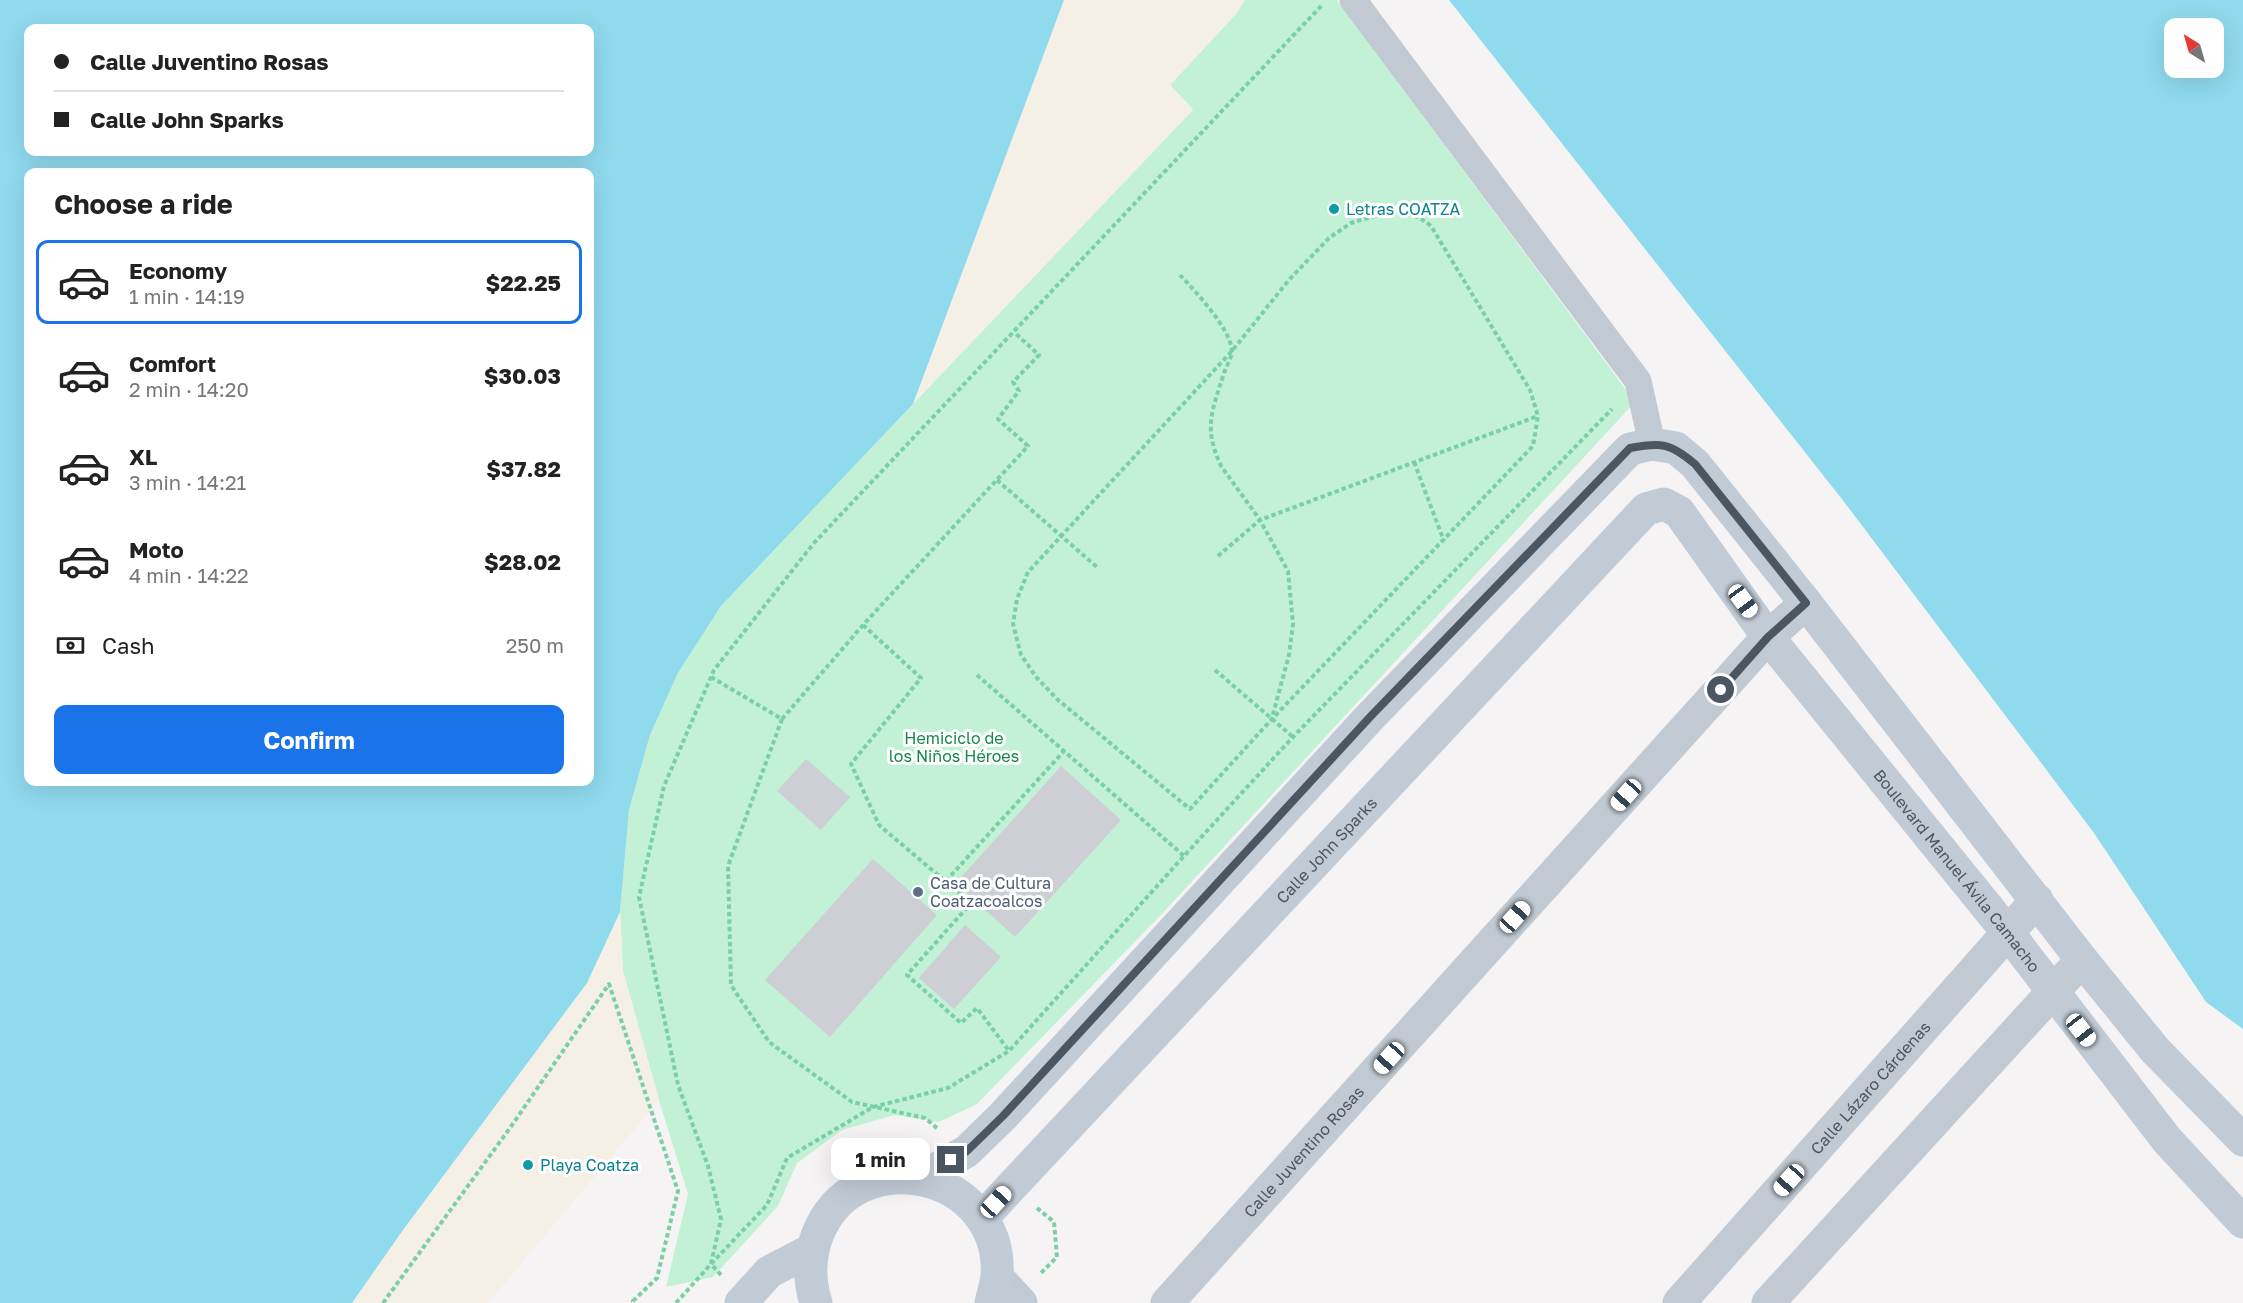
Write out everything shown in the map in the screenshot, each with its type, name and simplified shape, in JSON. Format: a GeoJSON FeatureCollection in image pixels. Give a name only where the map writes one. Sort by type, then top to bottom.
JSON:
{"type":"FeatureCollection","features":[{"type":"Feature","properties":{"kind":"main road"},"geometry":{"type":"LineString","coordinates":[[921,1178],[967,1151],[1003,1116],[1370,717],[1583,495],[1630,448],[1652,444],[1677,448],[1695,464],[1806,603],[2082,960],[2155,1050],[2243,1140]]}},
{"type":"Feature","properties":{"kind":"main road","name":"Calle John Sparks"},"geometry":{"type":"LineString","coordinates":[[982,1218],[1646,509],[1664,504],[1679,512]]}},
{"type":"Feature","properties":{"kind":"main road","name":"Boulevard Manuel Ávila Camacho"},"geometry":{"type":"LineString","coordinates":[[1679,512],[1768,637],[2009,934],[2167,1140],[2243,1222]]}},
{"type":"Feature","properties":{"kind":"main road"},"geometry":{"type":"LineString","coordinates":[[816,1303],[810,1270],[813,1249],[821,1226],[835,1207],[852,1192],[874,1181],[897,1177],[921,1178],[945,1186],[965,1200],[982,1218],[993,1246],[1006,1295]]}},
{"type":"Feature","properties":{"kind":"main road"},"geometry":{"type":"LineString","coordinates":[[741,1303],[769,1272],[813,1249]]}},
{"type":"Feature","properties":{"kind":"street"},"geometry":{"type":"LineString","coordinates":[[1353,0],[1638,381],[1652,444]]}},
{"type":"Feature","properties":{"kind":"street","name":"Calle Juventino Rosas"},"geometry":{"type":"LineString","coordinates":[[1167,1303],[1768,637],[1806,603]]}},
{"type":"Feature","properties":{"kind":"street","name":"Calle Lázaro Cárdenas"},"geometry":{"type":"LineString","coordinates":[[1679,1303],[2037,900]]}},
{"type":"Feature","properties":{"kind":"street"},"geometry":{"type":"LineString","coordinates":[[1768,1303],[2082,960]]}},
{"type":"Feature","properties":{"kind":"path"},"geometry":{"type":"LineString","coordinates":[[711,1264],[721,1219],[708,1166],[678,1085],[639,897],[664,786],[711,676],[814,543],[1327,0]]}},
{"type":"Feature","properties":{"kind":"path"},"geometry":{"type":"LineString","coordinates":[[1392,211],[1407,213],[1422,219],[1431,226],[1530,390],[1538,416],[1533,446],[1272,719],[1190,809],[1058,700],[1037,678],[1021,655],[1013,624],[1017,599],[1028,572],[1232,351],[1288,281],[1329,238],[1352,223],[1378,213],[1392,211]]}},
{"type":"Feature","properties":{"kind":"path"},"geometry":{"type":"LineString","coordinates":[[1180,275],[1223,328],[1232,351],[1210,416],[1210,433],[1221,466],[1260,520],[1288,572],[1293,624],[1289,655],[1272,719]]}},
{"type":"Feature","properties":{"kind":"path"},"geometry":{"type":"LineString","coordinates":[[967,1151],[925,1118],[852,1102],[769,1042],[731,985],[728,866],[782,719],[863,625],[1028,446],[998,419],[1019,391],[1013,382],[1039,355],[1014,332]]}},
{"type":"Feature","properties":{"kind":"path"},"geometry":{"type":"LineString","coordinates":[[676,1303],[767,1205],[787,1158],[873,1107],[948,1088],[1010,1051],[1293,737],[1638,381]]}},
{"type":"Feature","properties":{"kind":"path"},"geometry":{"type":"LineString","coordinates":[[1218,556],[1260,520],[1538,416]]}},
{"type":"Feature","properties":{"kind":"path"},"geometry":{"type":"LineString","coordinates":[[1414,462],[1444,541]]}},
{"type":"Feature","properties":{"kind":"path"},"geometry":{"type":"LineString","coordinates":[[997,480],[1098,568]]}},
{"type":"Feature","properties":{"kind":"path"},"geometry":{"type":"LineString","coordinates":[[863,625],[921,678],[851,764],[879,825],[971,903],[907,975],[961,1023],[978,1008],[1010,1051]]}},
{"type":"Feature","properties":{"kind":"path"},"geometry":{"type":"LineString","coordinates":[[1215,670],[1293,737]]}},
{"type":"Feature","properties":{"kind":"path"},"geometry":{"type":"LineString","coordinates":[[977,675],[1184,856]]}},
{"type":"Feature","properties":{"kind":"path"},"geometry":{"type":"LineString","coordinates":[[711,676],[782,719]]}},
{"type":"Feature","properties":{"kind":"path"},"geometry":{"type":"LineString","coordinates":[[946,881],[1064,751]]}},
{"type":"Feature","properties":{"kind":"path"},"geometry":{"type":"LineString","coordinates":[[383,1303],[510,1128],[609,984],[678,1191],[657,1278],[633,1301],[635,1303]]}},
{"type":"Feature","properties":{"kind":"path"},"geometry":{"type":"LineString","coordinates":[[1006,1295],[1057,1257],[1054,1222],[1011,1187]]}},
{"type":"Feature","properties":{"kind":"green space","name":"Hemiciclo de los Niños Héroes"},"geometry":{"type":"Polygon","coordinates":[[[1245,0],[1337,0],[1635,402],[1158,918],[977,1104],[939,1122],[894,1115],[842,1130],[797,1163],[778,1206],[713,1277],[666,1287],[688,1194],[623,971],[620,912],[629,810],[650,735],[678,673],[721,606],[1193,109],[1170,85],[1235,15],[1245,0]]]}},
{"type":"Feature","properties":{"kind":"sand"},"geometry":{"type":"Polygon","coordinates":[[[1064,0],[1245,0],[1235,15],[1170,85],[1193,110],[913,404],[1064,0]]]}},
{"type":"Feature","properties":{"kind":"sand","name":"Playa Coatza"},"geometry":{"type":"Polygon","coordinates":[[[620,912],[623,971],[659,1100],[488,1303],[352,1303],[403,1230],[587,983],[620,912]]]}},
{"type":"Feature","properties":{"kind":"water"},"geometry":{"type":"Polygon","coordinates":[[[0,0],[1064,0],[913,404],[721,606],[678,673],[650,735],[629,810],[620,912],[587,983],[403,1230],[352,1303],[0,1303],[0,0]]]}},
{"type":"Feature","properties":{"kind":"water"},"geometry":{"type":"Polygon","coordinates":[[[1449,0],[2243,0],[2243,1029],[2206,1002],[2094,833],[1845,503],[1449,0]]]}},
{"type":"Feature","properties":{"kind":"building"},"geometry":{"type":"Polygon","coordinates":[[[806,759],[850,797],[821,830],[777,791],[806,759]]]}},
{"type":"Feature","properties":{"kind":"building"},"geometry":{"type":"Polygon","coordinates":[[[1061,766],[1121,820],[1015,937],[956,883],[1061,766]]]}},
{"type":"Feature","properties":{"kind":"building"},"geometry":{"type":"Polygon","coordinates":[[[873,859],[937,915],[830,1037],[765,980],[873,859]]]}},
{"type":"Feature","properties":{"kind":"building"},"geometry":{"type":"Polygon","coordinates":[[[965,925],[1001,957],[954,1009],[919,978],[965,925]]]}},
{"type":"Feature","properties":{"kind":"place","name":"Letras COATZA"},"geometry":{"type":"Point","coordinates":[1334,209]}},
{"type":"Feature","properties":{"kind":"place","name":"Casa de Cultura Coatzacoalcos"},"geometry":{"type":"Point","coordinates":[918,892]}},
{"type":"Feature","properties":{"kind":"place","name":"Playa Coatza"},"geometry":{"type":"Point","coordinates":[528,1165]}},
{"type":"Feature","properties":{"kind":"route"},"geometry":{"type":"LineString","coordinates":[[951,1160],[967,1151],[1003,1116],[1370,717],[1630,448],[1652,444],[1677,448],[1695,464],[1806,603],[1768,637],[1721,690]]}}]}
